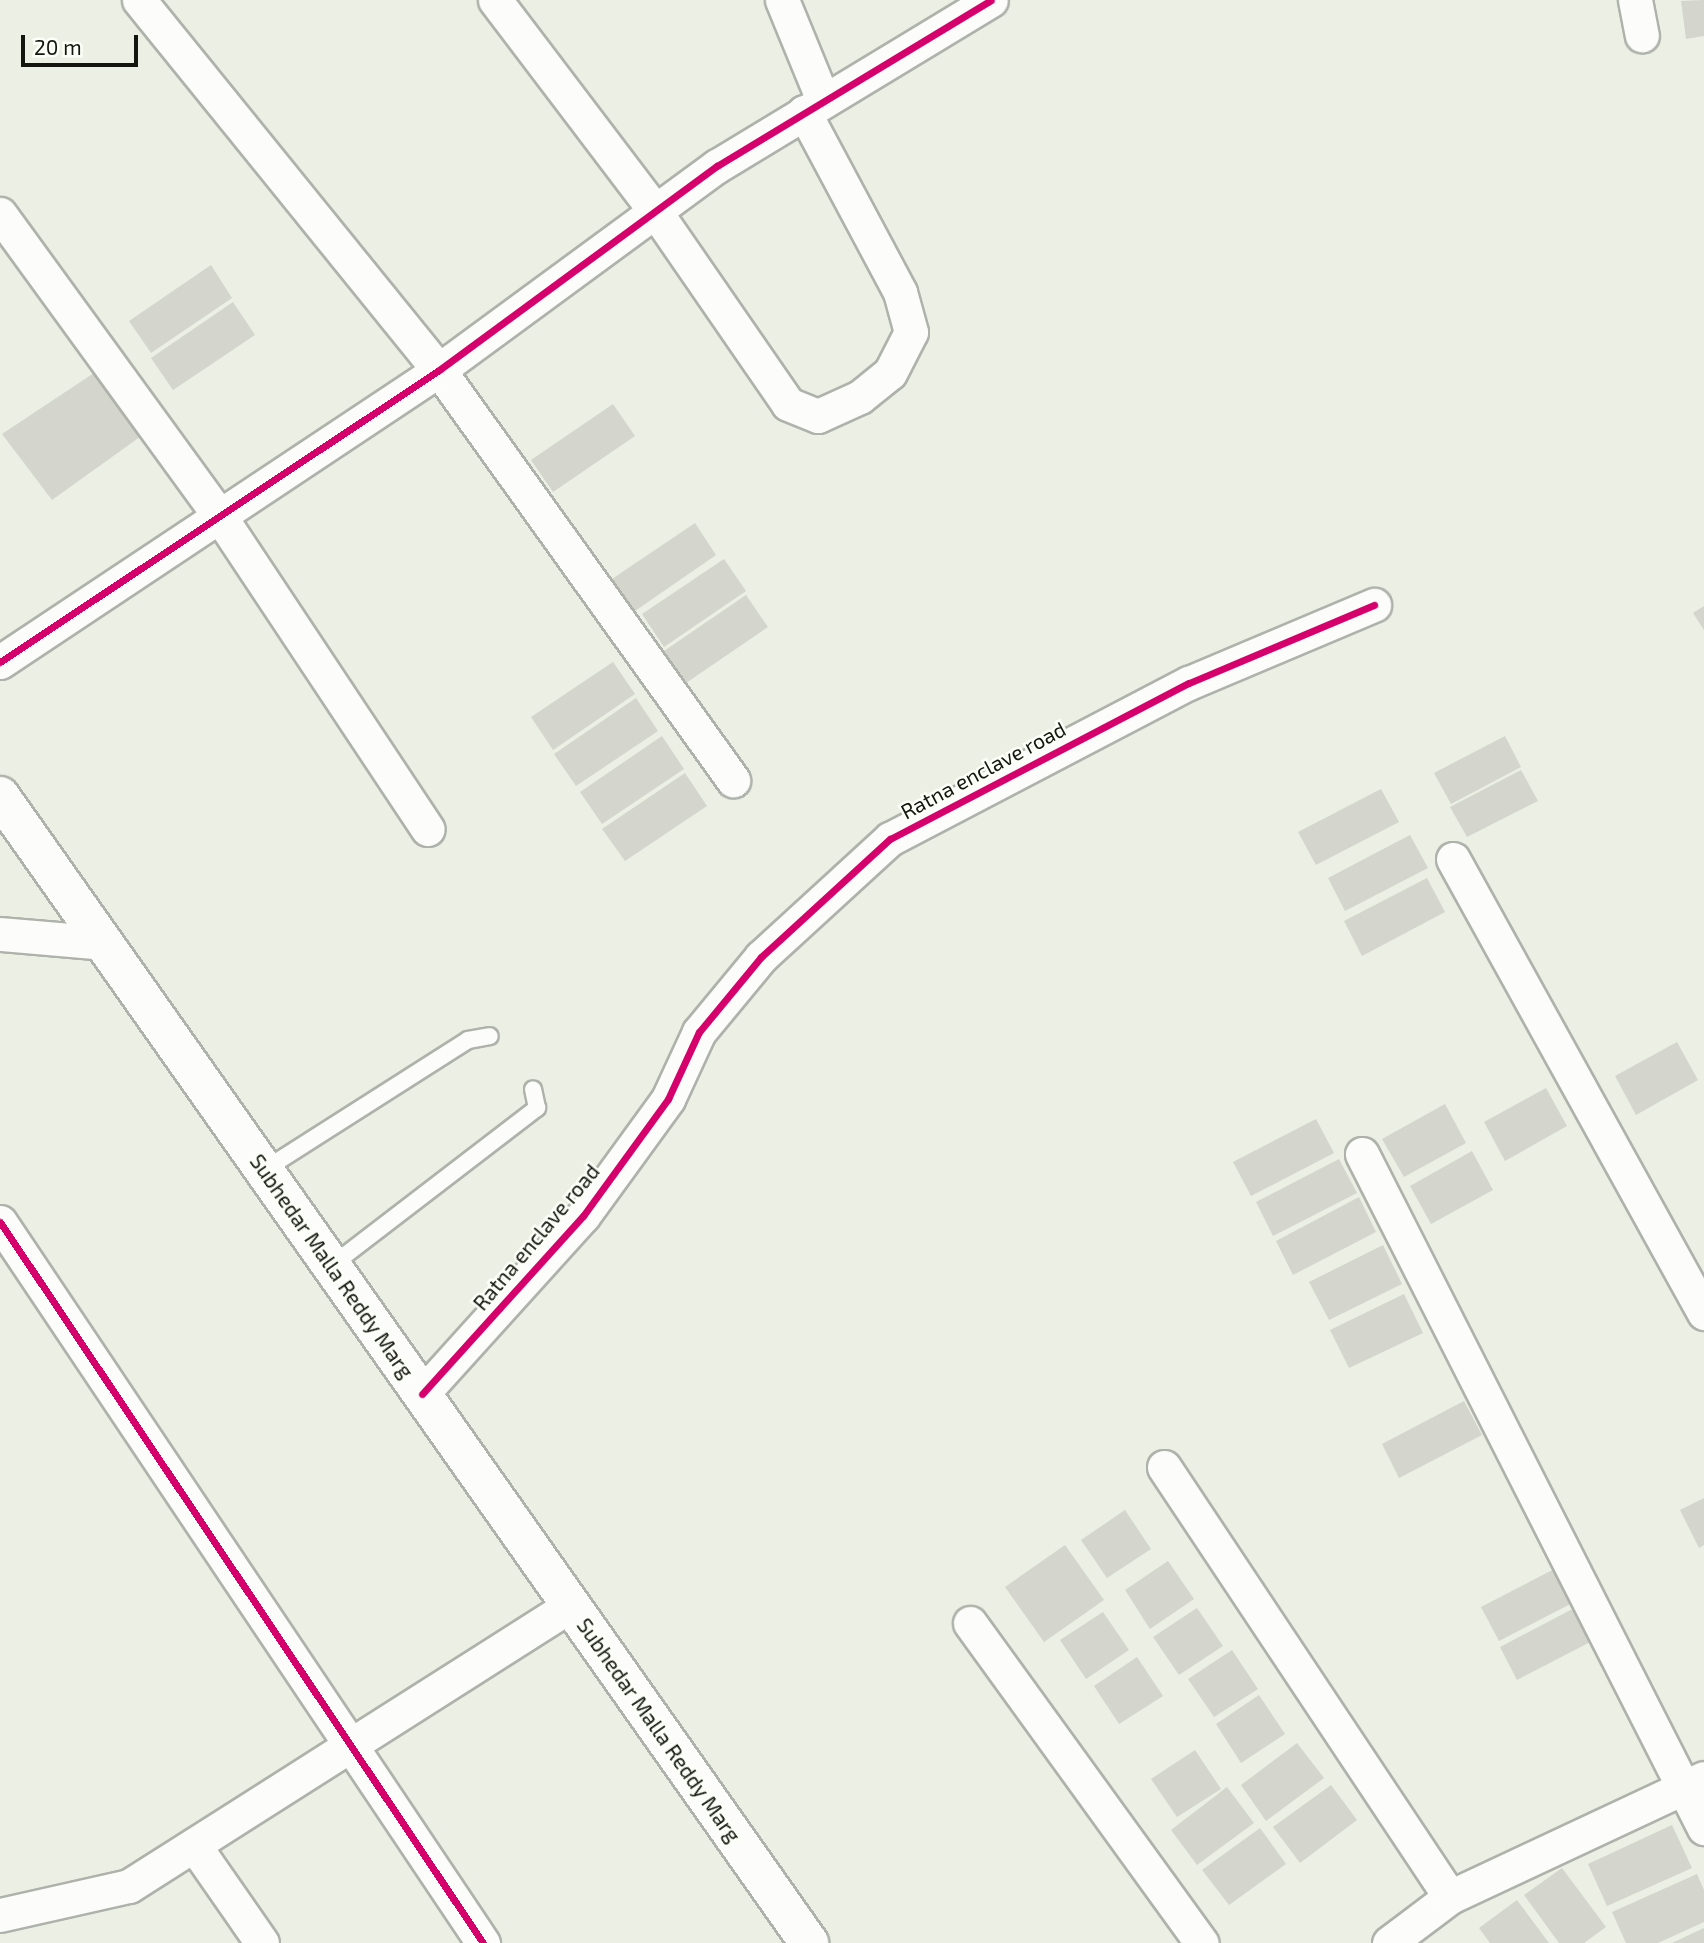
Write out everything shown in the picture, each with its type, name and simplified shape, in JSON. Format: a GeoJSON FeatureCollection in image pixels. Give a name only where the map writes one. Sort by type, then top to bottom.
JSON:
{"type":"FeatureCollection","features":[{"type":"Feature","properties":{"kind":"main road","name":"Subhedar Malla Reddy Marg"},"geometry":{"type":"LineString","coordinates":[[0,796],[809,1943]]}},
{"type":"Feature","properties":{"kind":"street"},"geometry":{"type":"LineString","coordinates":[[139,0],[439,370],[733,780]]}},
{"type":"Feature","properties":{"kind":"street"},"geometry":{"type":"LineString","coordinates":[[495,0],[655,211],[788,404],[818,416],[860,397],[890,373],[911,332],[910,319],[813,106],[782,0]]}},
{"type":"Feature","properties":{"kind":"street"},"geometry":{"type":"LineString","coordinates":[[0,662],[439,370],[655,211],[813,106],[991,0]]}},
{"type":"Feature","properties":{"kind":"street"},"geometry":{"type":"LineString","coordinates":[[1635,0],[1642,35]]}},
{"type":"Feature","properties":{"kind":"street"},"geometry":{"type":"LineString","coordinates":[[0,214],[219,515],[428,829]]}},
{"type":"Feature","properties":{"kind":"street","name":"Ratna enclave road"},"geometry":{"type":"LineString","coordinates":[[422,1394],[583,1216],[668,1098],[699,1032],[761,957],[890,839],[1189,683],[1374,605]]}},
{"type":"Feature","properties":{"kind":"street"},"geometry":{"type":"LineString","coordinates":[[1453,859],[1704,1313]]}},
{"type":"Feature","properties":{"kind":"street"},"geometry":{"type":"LineString","coordinates":[[0,934],[104,943]]}},
{"type":"Feature","properties":{"kind":"street"},"geometry":{"type":"LineString","coordinates":[[1362,1154],[1695,1782],[1704,1828]]}},
{"type":"Feature","properties":{"kind":"street"},"geometry":{"type":"LineString","coordinates":[[0,1222],[482,1943]]}},
{"type":"Feature","properties":{"kind":"street"},"geometry":{"type":"LineString","coordinates":[[1164,1467],[1450,1897]]}},
{"type":"Feature","properties":{"kind":"street"},"geometry":{"type":"LineString","coordinates":[[0,1915],[130,1886],[571,1605]]}},
{"type":"Feature","properties":{"kind":"street"},"geometry":{"type":"LineString","coordinates":[[970,1623],[1202,1943]]}},
{"type":"Feature","properties":{"kind":"street"},"geometry":{"type":"LineString","coordinates":[[1389,1943],[1450,1897],[1695,1782]]}},
{"type":"Feature","properties":{"kind":"street"},"geometry":{"type":"LineString","coordinates":[[194,1845],[262,1943]]}},
{"type":"Feature","properties":{"kind":"lane"},"geometry":{"type":"LineString","coordinates":[[264,1170],[468,1040],[490,1036]]}},
{"type":"Feature","properties":{"kind":"lane"},"geometry":{"type":"LineString","coordinates":[[331,1266],[537,1108],[533,1089]]}},
{"type":"Feature","properties":{"kind":"building"},"geometry":{"type":"Polygon","coordinates":[[[1704,0],[1704,36],[1686,39],[1681,1],[1704,0]]]}},
{"type":"Feature","properties":{"kind":"building"},"geometry":{"type":"Polygon","coordinates":[[[211,265],[232,298],[151,353],[129,321],[211,265]]]}},
{"type":"Feature","properties":{"kind":"building"},"geometry":{"type":"Polygon","coordinates":[[[233,302],[255,335],[173,390],[151,358],[233,302]]]}},
{"type":"Feature","properties":{"kind":"building"},"geometry":{"type":"Polygon","coordinates":[[[97,371],[144,434],[52,500],[2,434],[97,371]]]}},
{"type":"Feature","properties":{"kind":"building"},"geometry":{"type":"Polygon","coordinates":[[[613,404],[635,436],[553,492],[531,460],[613,404]]]}},
{"type":"Feature","properties":{"kind":"building"},"geometry":{"type":"Polygon","coordinates":[[[695,523],[716,555],[635,611],[612,579],[695,523]]]}},
{"type":"Feature","properties":{"kind":"building"},"geometry":{"type":"Polygon","coordinates":[[[724,559],[746,591],[664,647],[642,614],[724,559]]]}},
{"type":"Feature","properties":{"kind":"building"},"geometry":{"type":"Polygon","coordinates":[[[746,595],[768,627],[686,683],[664,651],[746,595]]]}},
{"type":"Feature","properties":{"kind":"building"},"geometry":{"type":"Polygon","coordinates":[[[1704,606],[1704,630],[1693,613],[1704,606]]]}},
{"type":"Feature","properties":{"kind":"building"},"geometry":{"type":"Polygon","coordinates":[[[613,662],[635,694],[553,750],[531,717],[613,662]]]}},
{"type":"Feature","properties":{"kind":"building"},"geometry":{"type":"Polygon","coordinates":[[[636,698],[658,731],[576,786],[554,754],[636,698]]]}},
{"type":"Feature","properties":{"kind":"building"},"geometry":{"type":"Polygon","coordinates":[[[662,736],[684,769],[602,824],[580,792],[662,736]]]}},
{"type":"Feature","properties":{"kind":"building"},"geometry":{"type":"Polygon","coordinates":[[[1505,736],[1521,767],[1451,804],[1434,773],[1505,736]]]}},
{"type":"Feature","properties":{"kind":"building"},"geometry":{"type":"Polygon","coordinates":[[[1521,770],[1538,801],[1467,837],[1450,807],[1521,770]]]}},
{"type":"Feature","properties":{"kind":"building"},"geometry":{"type":"Polygon","coordinates":[[[685,773],[707,806],[625,861],[602,829],[685,773]]]}},
{"type":"Feature","properties":{"kind":"building"},"geometry":{"type":"Polygon","coordinates":[[[1381,789],[1399,822],[1316,865],[1298,832],[1381,789]]]}},
{"type":"Feature","properties":{"kind":"building"},"geometry":{"type":"Polygon","coordinates":[[[1410,835],[1428,868],[1345,911],[1328,878],[1410,835]]]}},
{"type":"Feature","properties":{"kind":"building"},"geometry":{"type":"Polygon","coordinates":[[[1427,878],[1445,912],[1362,956],[1344,921],[1427,878]]]}},
{"type":"Feature","properties":{"kind":"building"},"geometry":{"type":"Polygon","coordinates":[[[1677,1042],[1698,1080],[1636,1115],[1615,1076],[1677,1042]]]}},
{"type":"Feature","properties":{"kind":"building"},"geometry":{"type":"Polygon","coordinates":[[[1546,1088],[1567,1126],[1505,1161],[1484,1122],[1546,1088]]]}},
{"type":"Feature","properties":{"kind":"building"},"geometry":{"type":"Polygon","coordinates":[[[1445,1104],[1466,1143],[1404,1177],[1382,1139],[1445,1104]]]}},
{"type":"Feature","properties":{"kind":"building"},"geometry":{"type":"Polygon","coordinates":[[[1316,1119],[1334,1153],[1251,1196],[1233,1162],[1316,1119]]]}},
{"type":"Feature","properties":{"kind":"building"},"geometry":{"type":"Polygon","coordinates":[[[1472,1151],[1493,1190],[1431,1224],[1410,1186],[1472,1151]]]}},
{"type":"Feature","properties":{"kind":"building"},"geometry":{"type":"Polygon","coordinates":[[[1339,1159],[1357,1193],[1273,1236],[1256,1202],[1339,1159]]]}},
{"type":"Feature","properties":{"kind":"building"},"geometry":{"type":"Polygon","coordinates":[[[1359,1197],[1376,1232],[1293,1275],[1276,1241],[1359,1197]]]}},
{"type":"Feature","properties":{"kind":"building"},"geometry":{"type":"Polygon","coordinates":[[[1383,1245],[1402,1284],[1329,1320],[1309,1282],[1383,1245]]]}},
{"type":"Feature","properties":{"kind":"building"},"geometry":{"type":"Polygon","coordinates":[[[1404,1294],[1423,1333],[1349,1368],[1330,1330],[1404,1294]]]}},
{"type":"Feature","properties":{"kind":"building"},"geometry":{"type":"Polygon","coordinates":[[[1464,1401],[1482,1435],[1399,1478],[1382,1444],[1464,1401]]]}},
{"type":"Feature","properties":{"kind":"building"},"geometry":{"type":"Polygon","coordinates":[[[1704,1498],[1704,1545],[1699,1548],[1680,1510],[1704,1498]]]}},
{"type":"Feature","properties":{"kind":"building"},"geometry":{"type":"Polygon","coordinates":[[[1125,1510],[1151,1549],[1107,1578],[1081,1540],[1125,1510]]]}},
{"type":"Feature","properties":{"kind":"building"},"geometry":{"type":"Polygon","coordinates":[[[1065,1545],[1104,1600],[1044,1642],[1005,1587],[1065,1545]]]}},
{"type":"Feature","properties":{"kind":"building"},"geometry":{"type":"Polygon","coordinates":[[[1168,1561],[1194,1599],[1150,1629],[1125,1590],[1168,1561]]]}},
{"type":"Feature","properties":{"kind":"building"},"geometry":{"type":"Polygon","coordinates":[[[1564,1564],[1582,1598],[1499,1641],[1481,1607],[1564,1564]]]}},
{"type":"Feature","properties":{"kind":"building"},"geometry":{"type":"Polygon","coordinates":[[[1582,1604],[1600,1637],[1517,1680],[1500,1647],[1582,1604]]]}},
{"type":"Feature","properties":{"kind":"building"},"geometry":{"type":"Polygon","coordinates":[[[1197,1608],[1223,1646],[1179,1675],[1153,1637],[1197,1608]]]}},
{"type":"Feature","properties":{"kind":"building"},"geometry":{"type":"Polygon","coordinates":[[[1103,1612],[1129,1650],[1086,1679],[1060,1640],[1103,1612]]]}},
{"type":"Feature","properties":{"kind":"building"},"geometry":{"type":"Polygon","coordinates":[[[1232,1650],[1258,1689],[1214,1717],[1188,1679],[1232,1650]]]}},
{"type":"Feature","properties":{"kind":"building"},"geometry":{"type":"Polygon","coordinates":[[[1137,1657],[1163,1696],[1119,1724],[1094,1686],[1137,1657]]]}},
{"type":"Feature","properties":{"kind":"building"},"geometry":{"type":"Polygon","coordinates":[[[1259,1695],[1285,1734],[1241,1763],[1216,1724],[1259,1695]]]}},
{"type":"Feature","properties":{"kind":"building"},"geometry":{"type":"Polygon","coordinates":[[[1297,1743],[1324,1778],[1266,1821],[1241,1785],[1297,1743]]]}},
{"type":"Feature","properties":{"kind":"building"},"geometry":{"type":"Polygon","coordinates":[[[1195,1750],[1221,1789],[1177,1817],[1151,1779],[1195,1750]]]}},
{"type":"Feature","properties":{"kind":"building"},"geometry":{"type":"Polygon","coordinates":[[[1331,1785],[1357,1820],[1300,1863],[1273,1827],[1331,1785]]]}},
{"type":"Feature","properties":{"kind":"building"},"geometry":{"type":"Polygon","coordinates":[[[1227,1787],[1254,1823],[1197,1865],[1171,1830],[1227,1787]]]}},
{"type":"Feature","properties":{"kind":"building"},"geometry":{"type":"Polygon","coordinates":[[[1672,1825],[1692,1868],[1607,1906],[1588,1864],[1672,1825]]]}},
{"type":"Feature","properties":{"kind":"building"},"geometry":{"type":"Polygon","coordinates":[[[1260,1828],[1286,1864],[1229,1905],[1202,1870],[1260,1828]]]}},
{"type":"Feature","properties":{"kind":"building"},"geometry":{"type":"Polygon","coordinates":[[[1562,1868],[1606,1927],[1584,1943],[1559,1943],[1524,1895],[1562,1868]]]}},
{"type":"Feature","properties":{"kind":"building"},"geometry":{"type":"Polygon","coordinates":[[[1697,1874],[1704,1890],[1704,1922],[1658,1943],[1626,1943],[1612,1912],[1697,1874]]]}},
{"type":"Feature","properties":{"kind":"building"},"geometry":{"type":"Polygon","coordinates":[[[1517,1900],[1549,1943],[1490,1943],[1479,1928],[1517,1900]]]}},
{"type":"Feature","properties":{"kind":"building"},"geometry":{"type":"Polygon","coordinates":[[[1704,1928],[1704,1943],[1672,1943],[1704,1928]]]}},
{"type":"Feature","properties":{"kind":"cycle path"},"geometry":{"type":"LineString","coordinates":[[0,662],[439,370],[717,166],[991,0]]}},
{"type":"Feature","properties":{"kind":"cycle path"},"geometry":{"type":"LineString","coordinates":[[422,1394],[583,1216],[668,1099],[699,1032],[761,957],[890,839],[1189,683],[1374,605]]}},
{"type":"Feature","properties":{"kind":"cycle path"},"geometry":{"type":"LineString","coordinates":[[0,1222],[483,1943]]}}]}
